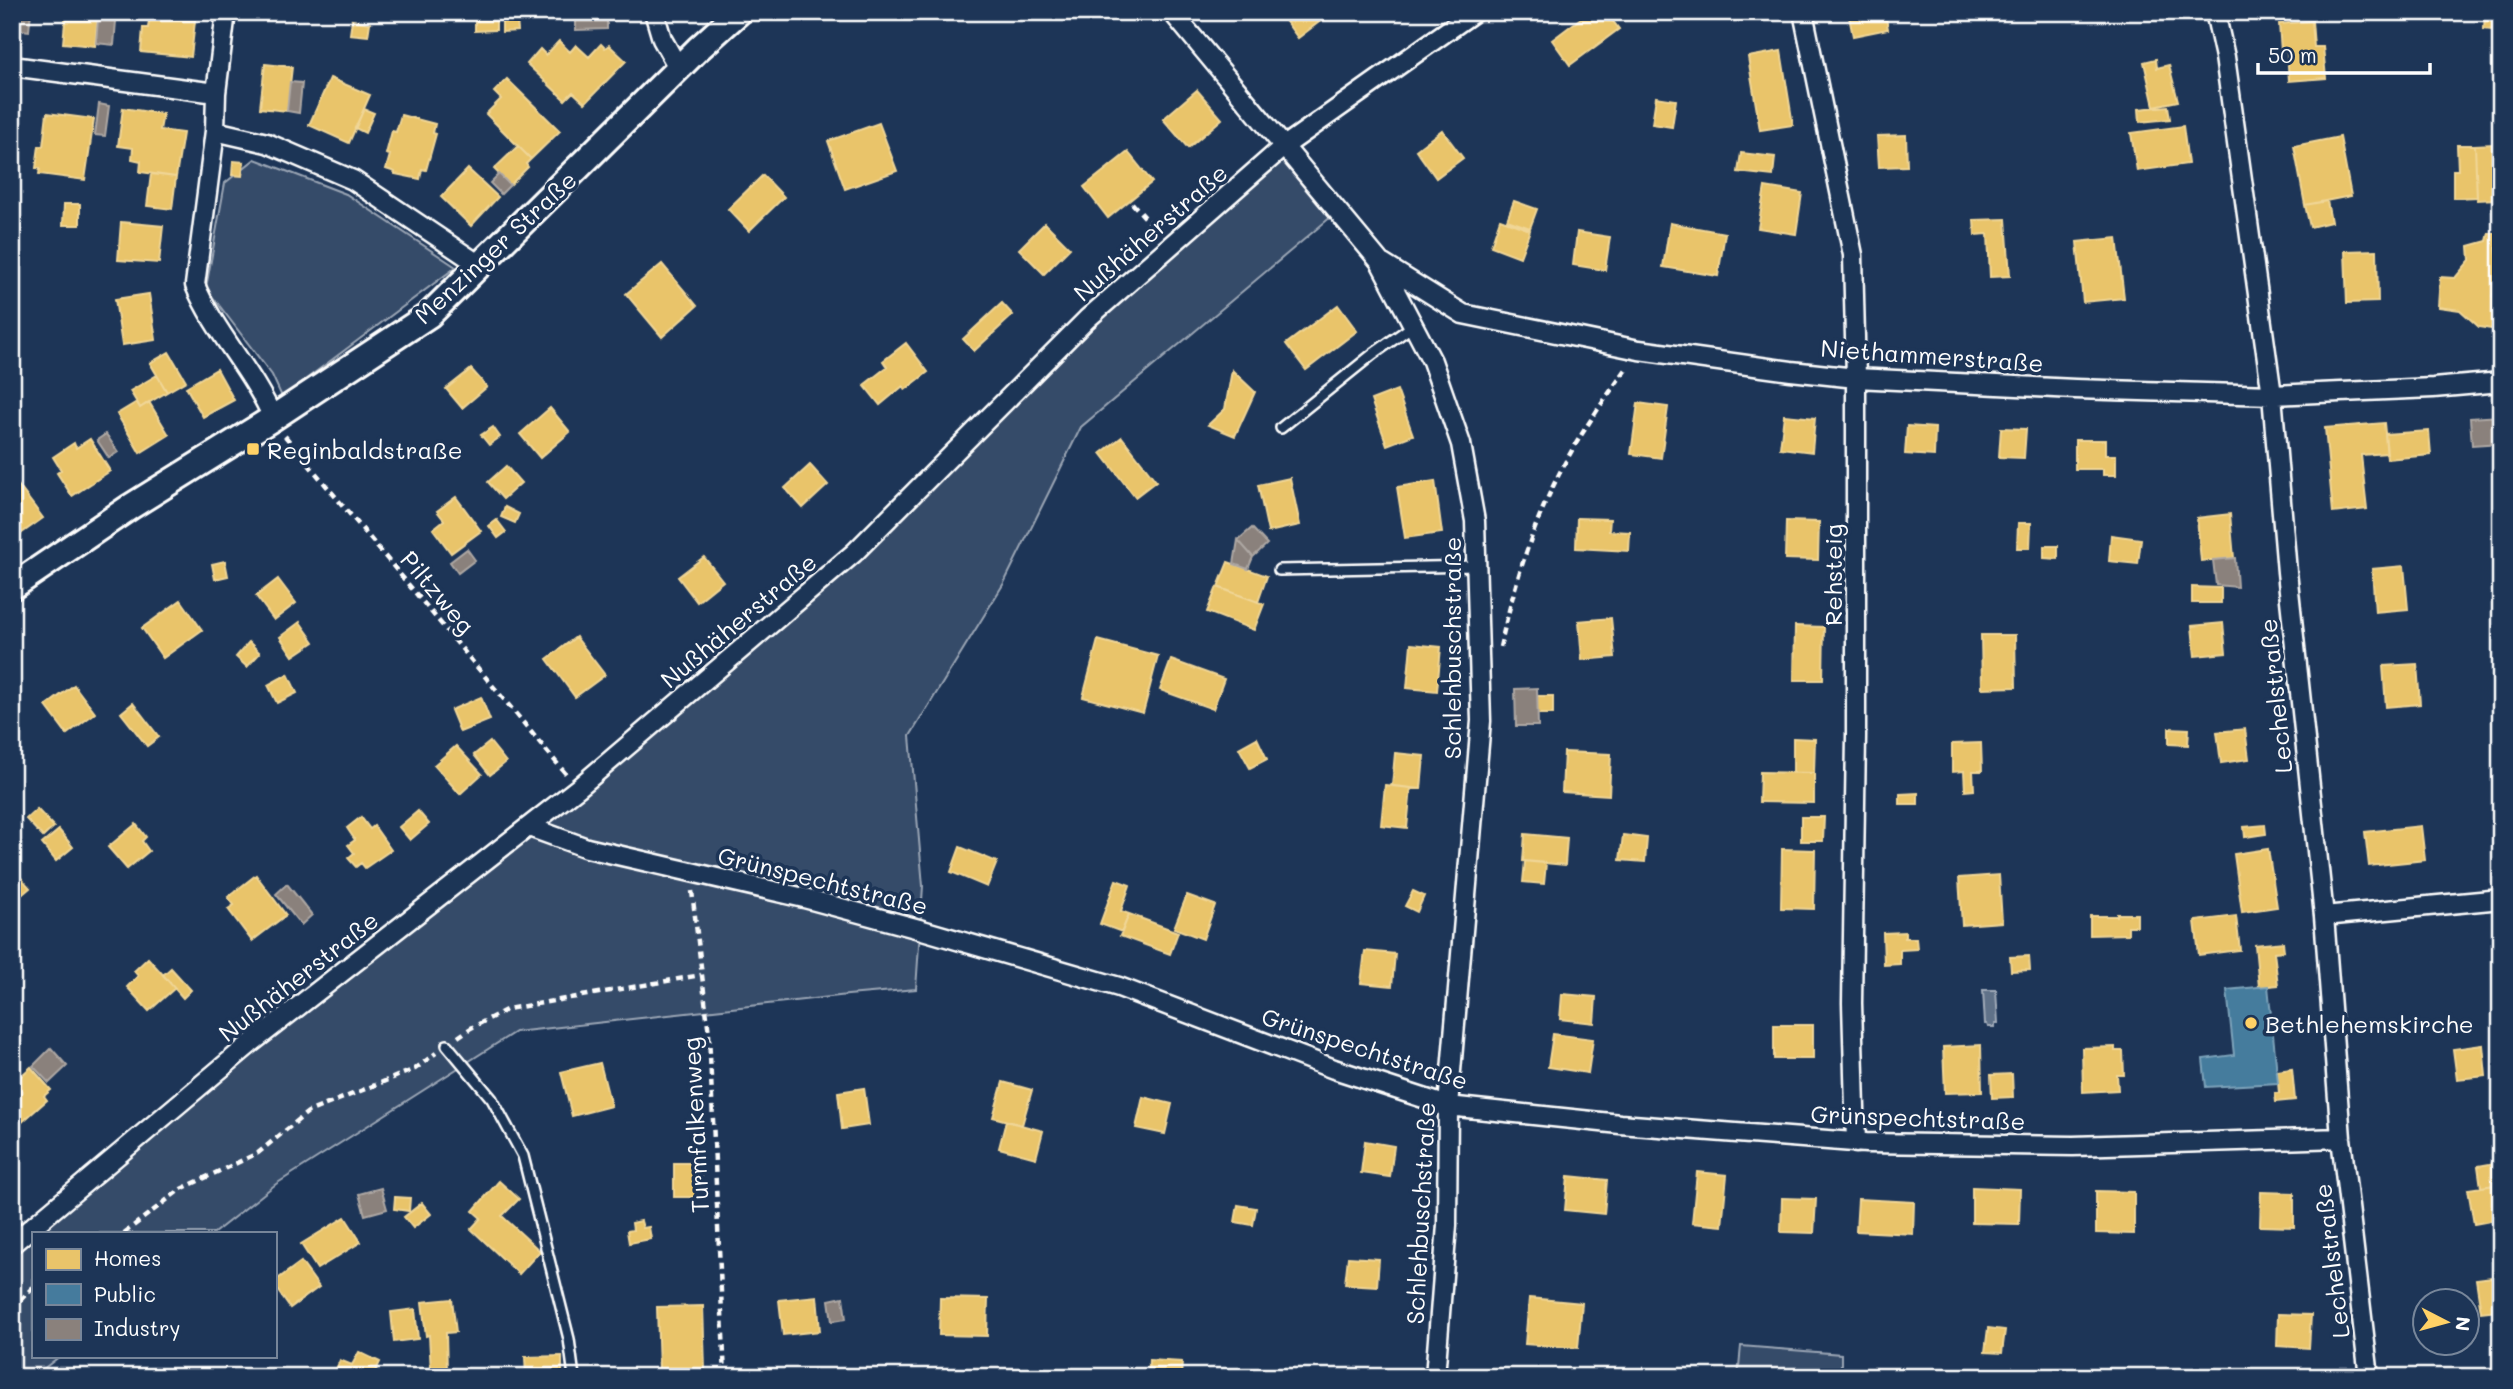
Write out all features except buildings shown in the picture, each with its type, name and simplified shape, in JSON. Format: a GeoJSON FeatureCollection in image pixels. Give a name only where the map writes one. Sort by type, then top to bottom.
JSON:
{"type":"FeatureCollection","features":[{"type":"Feature","properties":{"kind":"street"},"geometry":{"type":"LineString","coordinates":[[226,12],[216,93],[215,131],[195,285],[203,303],[261,390],[273,418]]}},
{"type":"Feature","properties":{"kind":"street"},"geometry":{"type":"LineString","coordinates":[[653,12],[662,39],[679,69]]}},
{"type":"Feature","properties":{"kind":"street","name":"Menzinger Straße"},"geometry":{"type":"LineString","coordinates":[[12,587],[130,507],[273,418],[429,315],[739,12]]}},
{"type":"Feature","properties":{"kind":"street","name":"Schlehbuschstraße"},"geometry":{"type":"LineString","coordinates":[[1172,12],[1380,262],[1432,361],[1461,444],[1475,521],[1481,721],[1448,1106],[1447,1225],[1435,1377]]}},
{"type":"Feature","properties":{"kind":"street","name":"Nußhäherstraße"},"geometry":{"type":"LineString","coordinates":[[12,1244],[250,1044],[578,788],[854,554],[1087,319],[1283,147],[1474,12]]}},
{"type":"Feature","properties":{"kind":"street","name":"Rehsteig"},"geometry":{"type":"LineString","coordinates":[[1803,12],[1853,255],[1856,377],[1856,736],[1852,1003],[1856,1143]]}},
{"type":"Feature","properties":{"kind":"street","name":"Lechelstraße"},"geometry":{"type":"LineString","coordinates":[[2215,12],[2225,57],[2272,395],[2287,572],[2324,916],[2341,1138],[2370,1377]]}},
{"type":"Feature","properties":{"kind":"street"},"geometry":{"type":"LineString","coordinates":[[12,66],[216,93]]}},
{"type":"Feature","properties":{"kind":"street"},"geometry":{"type":"LineString","coordinates":[[215,131],[267,143],[353,180],[481,266]]}},
{"type":"Feature","properties":{"kind":"street","name":"Niethammerstraße"},"geometry":{"type":"LineString","coordinates":[[1380,262],[1463,314],[1639,350],[1856,377],[2272,395],[2434,388],[2501,382]]}},
{"type":"Feature","properties":{"kind":"street","name":"Grünspechtstraße"},"geometry":{"type":"LineString","coordinates":[[528,827],[587,848],[804,898],[1119,987],[1334,1069],[1448,1106],[1620,1124],[1856,1143],[2073,1146],[2341,1138]]}},
{"type":"Feature","properties":{"kind":"street"},"geometry":{"type":"LineString","coordinates":[[2324,916],[2501,899]]}},
{"type":"Feature","properties":{"kind":"lane"},"geometry":{"type":"LineString","coordinates":[[1282,428],[1373,354],[1414,325]]}},
{"type":"Feature","properties":{"kind":"lane"},"geometry":{"type":"LineString","coordinates":[[1279,570],[1477,566]]}},
{"type":"Feature","properties":{"kind":"lane"},"geometry":{"type":"LineString","coordinates":[[447,1045],[492,1099],[523,1156],[569,1339],[574,1377]]}},
{"type":"Feature","properties":{"kind":"path"},"geometry":{"type":"LineString","coordinates":[[1132,203],[1151,224]]}},
{"type":"Feature","properties":{"kind":"path"},"geometry":{"type":"LineString","coordinates":[[1498,656],[1526,552],[1549,494],[1596,411],[1639,350]]}},
{"type":"Feature","properties":{"kind":"path","name":"Piltzweg"},"geometry":{"type":"LineString","coordinates":[[273,418],[286,438],[578,788]]}},
{"type":"Feature","properties":{"kind":"path","name":"Turmfalkenweg"},"geometry":{"type":"LineString","coordinates":[[690,873],[709,1034],[725,1377]]}},
{"type":"Feature","properties":{"kind":"path"},"geometry":{"type":"LineString","coordinates":[[125,1232],[181,1189],[258,1153],[308,1112],[415,1069],[471,1028],[508,1009],[701,975]]}},
{"type":"Feature","properties":{"kind":"path"},"geometry":{"type":"LineString","coordinates":[[12,1309],[32,1288]]}},
{"type":"Feature","properties":{"kind":"shaded area"},"geometry":{"type":"Polygon","coordinates":[[[1283,147],[1338,211],[1081,427],[1004,583],[910,736],[923,886],[916,989],[515,1032],[276,1184],[215,1232],[32,1232],[32,1358],[57,1358],[33,1377],[12,1377],[12,1244],[854,553],[1087,319],[1283,147]]]}},
{"type":"Feature","properties":{"kind":"shaded area"},"geometry":{"type":"Polygon","coordinates":[[[255,159],[346,194],[456,267],[282,397],[272,375],[206,288],[225,183],[255,159]]]}},
{"type":"Feature","properties":{"kind":"shaded area"},"geometry":{"type":"Polygon","coordinates":[[[1983,990],[1996,990],[1998,1023],[1995,1023],[1995,1027],[1985,1024],[1983,990]]]}},
{"type":"Feature","properties":{"kind":"shaded area"},"geometry":{"type":"Polygon","coordinates":[[[1741,1346],[1841,1354],[1841,1377],[1738,1377],[1741,1346]]]}},
{"type":"Feature","properties":{"kind":"place","name":"Reginbaldstraße"},"geometry":{"type":"Point","coordinates":[253,449]}},
{"type":"Feature","properties":{"kind":"place","name":"Bethlehemskirche"},"geometry":{"type":"Point","coordinates":[2251,1023]}}]}
